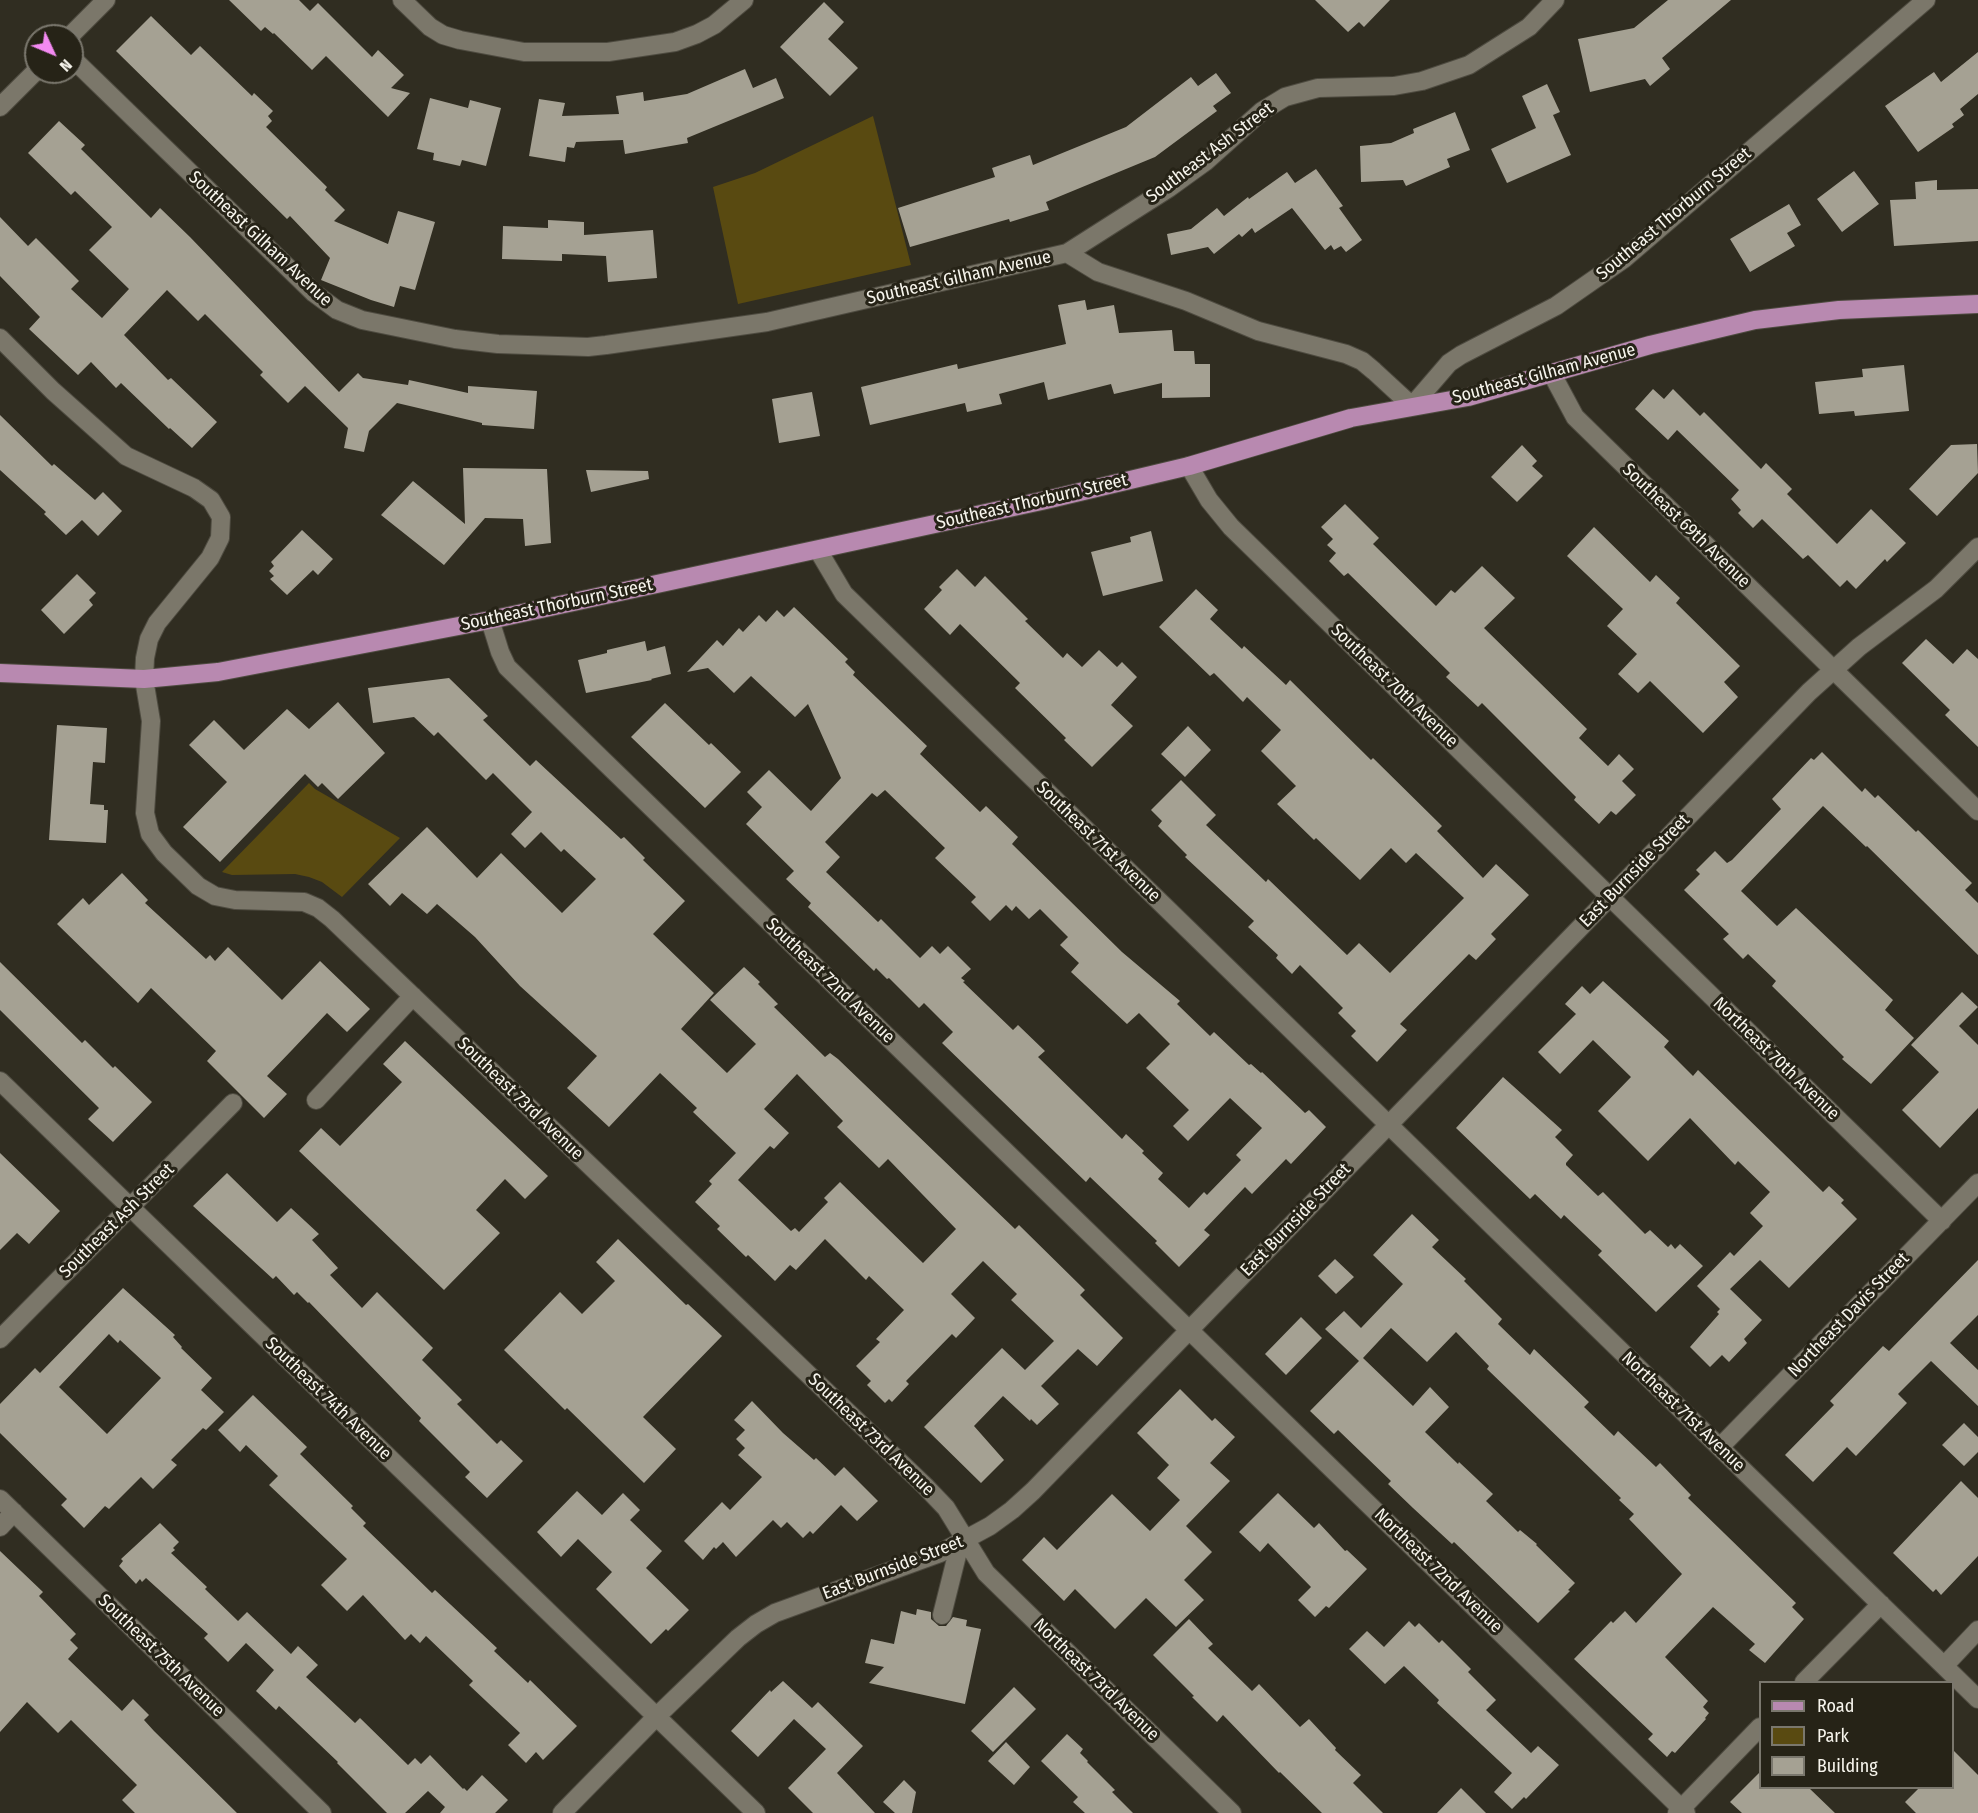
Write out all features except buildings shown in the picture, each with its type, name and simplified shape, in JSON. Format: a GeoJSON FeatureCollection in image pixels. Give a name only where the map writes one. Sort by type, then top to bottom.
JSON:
{"type":"FeatureCollection","features":[{"type":"Feature","properties":{"kind":"main road","name":"Southeast Gilham Avenue"},"geometry":{"type":"LineString","coordinates":[[1412,406],[1468,397],[1650,345],[1755,320],[1839,310],[1978,304]]}},
{"type":"Feature","properties":{"kind":"main road","name":"Southeast Thorburn Street"},"geometry":{"type":"LineString","coordinates":[[0,673],[144,679],[218,672],[490,620],[818,550],[1189,466],[1351,418],[1412,406]]}},
{"type":"Feature","properties":{"kind":"street"},"geometry":{"type":"LineString","coordinates":[[82,24],[106,0]]}},
{"type":"Feature","properties":{"kind":"street"},"geometry":{"type":"LineString","coordinates":[[402,0],[430,27],[443,35],[460,40],[524,52],[608,52],[675,42],[697,34],[714,25],[744,0]]}},
{"type":"Feature","properties":{"kind":"street","name":"Southeast Ash Street"},"geometry":{"type":"LineString","coordinates":[[1067,253],[1169,189],[1205,162],[1262,111],[1285,97],[1318,88],[1394,86],[1422,81],[1458,69],[1469,65],[1529,27],[1555,0]]}},
{"type":"Feature","properties":{"kind":"street","name":"Southeast Thorburn Street"},"geometry":{"type":"LineString","coordinates":[[1412,406],[1449,363],[1461,354],[1556,306],[1625,258],[1926,0]]}},
{"type":"Feature","properties":{"kind":"street","name":"Southeast Gilham Avenue"},"geometry":{"type":"LineString","coordinates":[[84,70],[314,293],[337,310],[362,320],[455,339],[498,344],[606,345],[767,322],[1067,253],[1098,272],[1186,301],[1258,331],[1346,354],[1362,361],[1412,406]]}},
{"type":"Feature","properties":{"kind":"street"},"geometry":{"type":"LineString","coordinates":[[0,107],[24,83]]}},
{"type":"Feature","properties":{"kind":"street"},"geometry":{"type":"LineString","coordinates":[[0,338],[53,391],[126,456],[194,488],[211,500],[221,517],[220,538],[210,558],[157,623],[149,639],[144,679]]}},
{"type":"Feature","properties":{"kind":"street","name":"Southeast 69th Avenue"},"geometry":{"type":"LineString","coordinates":[[1552,374],[1575,417],[1978,811]]}},
{"type":"Feature","properties":{"kind":"street","name":"Southeast 70th Avenue"},"geometry":{"type":"LineString","coordinates":[[1189,466],[1209,500],[1231,527],[1610,898]]}},
{"type":"Feature","properties":{"kind":"street","name":"East Burnside Street"},"geometry":{"type":"LineString","coordinates":[[562,1813],[657,1716],[756,1623],[775,1613],[913,1564],[963,1542],[990,1526],[1032,1491],[1833,669],[1936,590],[1978,547]]}},
{"type":"Feature","properties":{"kind":"street","name":"Southeast 71st Avenue"},"geometry":{"type":"LineString","coordinates":[[818,550],[844,594],[1388,1125]]}},
{"type":"Feature","properties":{"kind":"street","name":"Southeast 72nd Avenue"},"geometry":{"type":"LineString","coordinates":[[490,620],[507,667],[1190,1329]]}},
{"type":"Feature","properties":{"kind":"street","name":"Southeast 73rd Avenue"},"geometry":{"type":"LineString","coordinates":[[144,679],[151,721],[145,813],[150,834],[164,853],[198,886],[215,896],[235,900],[304,902],[318,908],[925,1486],[946,1509],[963,1542]]}},
{"type":"Feature","properties":{"kind":"street","name":"Northeast 70th Avenue"},"geometry":{"type":"LineString","coordinates":[[1610,898],[1942,1221]]}},
{"type":"Feature","properties":{"kind":"street"},"geometry":{"type":"LineString","coordinates":[[316,1100],[413,996]]}},
{"type":"Feature","properties":{"kind":"street","name":"Southeast 74th Avenue"},"geometry":{"type":"LineString","coordinates":[[0,1081],[756,1813]]}},
{"type":"Feature","properties":{"kind":"street","name":"Southeast Ash Street"},"geometry":{"type":"LineString","coordinates":[[0,1339],[233,1103]]}},
{"type":"Feature","properties":{"kind":"street","name":"Northeast 71st Avenue"},"geometry":{"type":"LineString","coordinates":[[1388,1125],[1978,1699]]}},
{"type":"Feature","properties":{"kind":"street","name":"Northeast Davis Street"},"geometry":{"type":"LineString","coordinates":[[1720,1447],[1978,1183]]}},
{"type":"Feature","properties":{"kind":"street","name":"Northeast 72nd Avenue"},"geometry":{"type":"LineString","coordinates":[[1190,1329],[1681,1811]]}},
{"type":"Feature","properties":{"kind":"street","name":"Southeast 75th Avenue"},"geometry":{"type":"LineString","coordinates":[[0,1499],[322,1813]]}},
{"type":"Feature","properties":{"kind":"street"},"geometry":{"type":"LineString","coordinates":[[0,1527],[14,1512]]}},
{"type":"Feature","properties":{"kind":"street"},"geometry":{"type":"LineString","coordinates":[[942,1615],[963,1542]]}},
{"type":"Feature","properties":{"kind":"street","name":"Northeast 73rd Avenue"},"geometry":{"type":"LineString","coordinates":[[963,1542],[986,1573],[1232,1813]]}},
{"type":"Feature","properties":{"kind":"street"},"geometry":{"type":"LineString","coordinates":[[1806,1681],[1881,1604]]}},
{"type":"Feature","properties":{"kind":"street"},"geometry":{"type":"LineString","coordinates":[[1944,1666],[1978,1630]]}},
{"type":"Feature","properties":{"kind":"street"},"geometry":{"type":"LineString","coordinates":[[1681,1811],[1759,1729]]}},
{"type":"Feature","properties":{"kind":"green space"},"geometry":{"type":"Polygon","coordinates":[[[873,116],[911,265],[738,304],[713,187],[755,173],[873,116]]]}},
{"type":"Feature","properties":{"kind":"green space"},"geometry":{"type":"Polygon","coordinates":[[[309,783],[315,789],[400,838],[342,897],[322,882],[295,874],[232,875],[222,872],[309,783]]]}}]}
